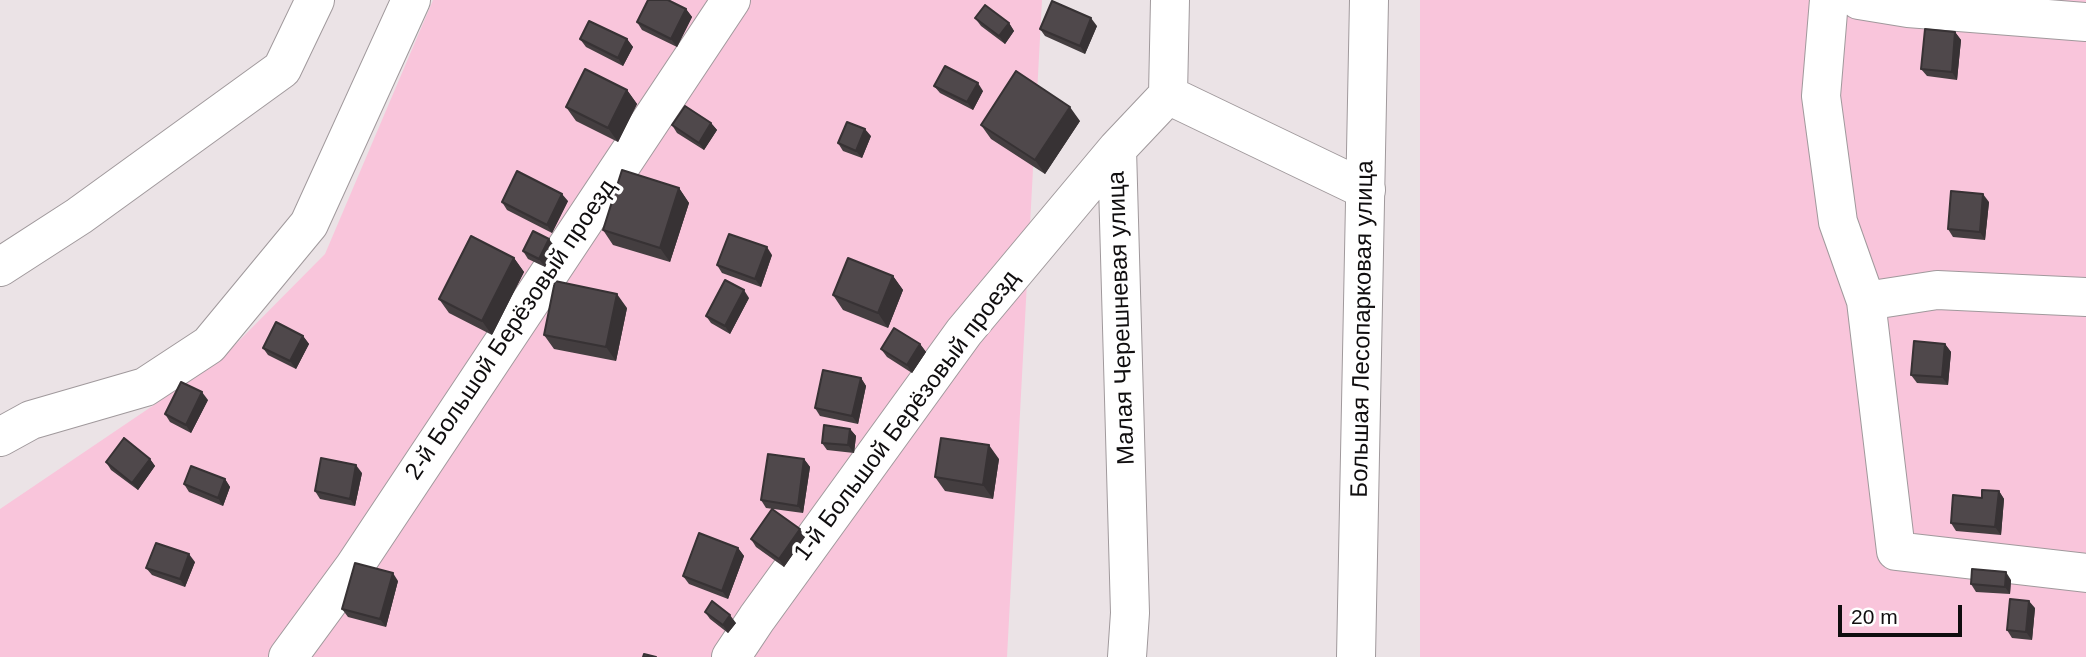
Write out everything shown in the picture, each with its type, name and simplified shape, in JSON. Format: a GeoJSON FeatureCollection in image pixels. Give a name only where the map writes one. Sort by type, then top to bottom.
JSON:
{"type":"FeatureCollection","features":[{"type":"Feature","properties":{"kind":"street"},"geometry":{"type":"LineString","coordinates":[[0,267],[79,216],[282,69],[315,0]]}},
{"type":"Feature","properties":{"kind":"street"},"geometry":{"type":"LineString","coordinates":[[0,436],[31,421],[145,387],[209,345],[309,224],[411,0]]}},
{"type":"Feature","properties":{"kind":"street","name":"2-й Большой Берёзовый проезд"},"geometry":{"type":"LineString","coordinates":[[288,657],[354,567],[731,0]]}},
{"type":"Feature","properties":{"kind":"street"},"geometry":{"type":"LineString","coordinates":[[1170,0],[1168,94],[1366,190]]}},
{"type":"Feature","properties":{"kind":"street","name":"Большая Лесопарковая улица"},"geometry":{"type":"LineString","coordinates":[[1356,657],[1369,0]]}},
{"type":"Feature","properties":{"kind":"street"},"geometry":{"type":"LineString","coordinates":[[1829,0],[1821,96],[1838,222],[1866,301],[1896,551],[2086,573]]}},
{"type":"Feature","properties":{"kind":"street"},"geometry":{"type":"LineString","coordinates":[[1859,0],[1908,8],[2086,22]]}},
{"type":"Feature","properties":{"kind":"street","name":"Малая Черешневая улица"},"geometry":{"type":"LineString","coordinates":[[1127,657],[1130,613],[1117,149],[1168,94]]}},
{"type":"Feature","properties":{"kind":"street","name":"1-й Большой Берёзовый проезд"},"geometry":{"type":"LineString","coordinates":[[731,657],[964,332],[1117,149]]}},
{"type":"Feature","properties":{"kind":"street"},"geometry":{"type":"LineString","coordinates":[[1866,301],[1937,290],[2086,297]]}},
{"type":"Feature","properties":{"kind":"shaded area"},"geometry":{"type":"Polygon","coordinates":[[[433,0],[1042,0],[1007,657],[0,657],[0,509],[219,361],[325,254],[433,0]]]}},
{"type":"Feature","properties":{"kind":"shaded area"},"geometry":{"type":"Polygon","coordinates":[[[1420,0],[2086,0],[2086,657],[1420,657],[1420,0]]]}},
{"type":"Feature","properties":{"kind":"building"},"geometry":{"type":"Polygon","coordinates":[[[648,0],[668,0],[686,9],[671,39],[637,22],[648,0]]]}},
{"type":"Feature","properties":{"kind":"building"},"geometry":{"type":"Polygon","coordinates":[[[1052,1],[1091,18],[1080,46],[1040,29],[1052,1]]]}},
{"type":"Feature","properties":{"kind":"building"},"geometry":{"type":"Polygon","coordinates":[[[985,5],[1009,23],[999,36],[975,18],[985,5]]]}},
{"type":"Feature","properties":{"kind":"building"},"geometry":{"type":"Polygon","coordinates":[[[589,21],[627,39],[618,58],[580,39],[589,21]]]}},
{"type":"Feature","properties":{"kind":"building"},"geometry":{"type":"Polygon","coordinates":[[[1925,29],[1955,32],[1952,72],[1921,69],[1925,29]]]}},
{"type":"Feature","properties":{"kind":"building"},"geometry":{"type":"Polygon","coordinates":[[[945,66],[978,83],[967,102],[934,86],[945,66]]]}},
{"type":"Feature","properties":{"kind":"building"},"geometry":{"type":"Polygon","coordinates":[[[585,69],[627,90],[608,128],[566,107],[585,69]]]}},
{"type":"Feature","properties":{"kind":"building"},"geometry":{"type":"Polygon","coordinates":[[[1016,71],[1070,107],[1035,160],[981,125],[1016,71]]]}},
{"type":"Feature","properties":{"kind":"building"},"geometry":{"type":"Polygon","coordinates":[[[685,106],[711,123],[699,143],[672,125],[685,106]]]}},
{"type":"Feature","properties":{"kind":"building"},"geometry":{"type":"Polygon","coordinates":[[[847,122],[865,129],[856,151],[838,143],[847,122]]]}},
{"type":"Feature","properties":{"kind":"building"},"geometry":{"type":"Polygon","coordinates":[[[622,170],[679,188],[660,248],[603,230],[622,170]]]}},
{"type":"Feature","properties":{"kind":"building"},"geometry":{"type":"Polygon","coordinates":[[[517,171],[562,194],[547,225],[502,202],[517,171]]]}},
{"type":"Feature","properties":{"kind":"building"},"geometry":{"type":"Polygon","coordinates":[[[1951,191],[1983,194],[1980,232],[1948,229],[1951,191]]]}},
{"type":"Feature","properties":{"kind":"building"},"geometry":{"type":"Polygon","coordinates":[[[533,231],[549,239],[539,259],[523,251],[533,231]]]}},
{"type":"Feature","properties":{"kind":"building"},"geometry":{"type":"Polygon","coordinates":[[[729,234],[767,247],[755,279],[717,265],[729,234]]]}},
{"type":"Feature","properties":{"kind":"building"},"geometry":{"type":"Polygon","coordinates":[[[471,236],[514,258],[482,321],[439,299],[471,236]]]}},
{"type":"Feature","properties":{"kind":"building"},"geometry":{"type":"Polygon","coordinates":[[[848,258],[893,276],[878,313],[833,295],[848,258]]]}},
{"type":"Feature","properties":{"kind":"building"},"geometry":{"type":"Polygon","coordinates":[[[725,280],[744,290],[725,326],[706,316],[725,280]]]}},
{"type":"Feature","properties":{"kind":"building"},"geometry":{"type":"Polygon","coordinates":[[[555,281],[617,294],[606,347],[544,335],[555,281]]]}},
{"type":"Feature","properties":{"kind":"building"},"geometry":{"type":"Polygon","coordinates":[[[276,322],[303,336],[290,361],[263,348],[276,322]]]}},
{"type":"Feature","properties":{"kind":"building"},"geometry":{"type":"Polygon","coordinates":[[[894,328],[920,344],[907,365],[881,349],[894,328]]]}},
{"type":"Feature","properties":{"kind":"building"},"geometry":{"type":"Polygon","coordinates":[[[1914,341],[1945,344],[1942,377],[1911,375],[1914,341]]]}},
{"type":"Feature","properties":{"kind":"building"},"geometry":{"type":"Polygon","coordinates":[[[823,370],[861,378],[852,416],[815,408],[823,370]]]}},
{"type":"Feature","properties":{"kind":"building"},"geometry":{"type":"Polygon","coordinates":[[[181,382],[202,392],[186,425],[165,414],[181,382]]]}},
{"type":"Feature","properties":{"kind":"building"},"geometry":{"type":"Polygon","coordinates":[[[824,425],[850,429],[848,445],[822,443],[824,425]]]}},
{"type":"Feature","properties":{"kind":"building"},"geometry":{"type":"Polygon","coordinates":[[[124,438],[150,459],[132,483],[106,462],[124,438]]]}},
{"type":"Feature","properties":{"kind":"building"},"geometry":{"type":"Polygon","coordinates":[[[941,438],[989,445],[983,485],[935,477],[941,438]]]}},
{"type":"Feature","properties":{"kind":"building"},"geometry":{"type":"Polygon","coordinates":[[[768,454],[804,459],[798,506],[761,500],[768,454]]]}},
{"type":"Feature","properties":{"kind":"building"},"geometry":{"type":"Polygon","coordinates":[[[321,458],[356,465],[350,499],[315,491],[321,458]]]}},
{"type":"Feature","properties":{"kind":"building"},"geometry":{"type":"Polygon","coordinates":[[[191,466],[225,479],[218,498],[184,484],[191,466]]]}},
{"type":"Feature","properties":{"kind":"building"},"geometry":{"type":"Polygon","coordinates":[[[1982,490],[1999,491],[1995,527],[1951,523],[1953,495],[1982,498],[1982,490]]]}},
{"type":"Feature","properties":{"kind":"building"},"geometry":{"type":"Polygon","coordinates":[[[772,509],[800,529],[779,559],[751,539],[772,509]]]}},
{"type":"Feature","properties":{"kind":"building"},"geometry":{"type":"Polygon","coordinates":[[[699,533],[738,548],[722,591],[683,576],[699,533]]]}},
{"type":"Feature","properties":{"kind":"building"},"geometry":{"type":"Polygon","coordinates":[[[156,543],[189,554],[180,579],[146,568],[156,543]]]}},
{"type":"Feature","properties":{"kind":"building"},"geometry":{"type":"Polygon","coordinates":[[[355,563],[393,573],[380,619],[342,609],[355,563]]]}},
{"type":"Feature","properties":{"kind":"building"},"geometry":{"type":"Polygon","coordinates":[[[1972,569],[2006,572],[2005,587],[1971,584],[1972,569]]]}},
{"type":"Feature","properties":{"kind":"building"},"geometry":{"type":"Polygon","coordinates":[[[2010,599],[2029,601],[2026,632],[2007,630],[2010,599]]]}},
{"type":"Feature","properties":{"kind":"building"},"geometry":{"type":"Polygon","coordinates":[[[712,601],[730,615],[723,625],[705,612],[712,601]]]}}]}
